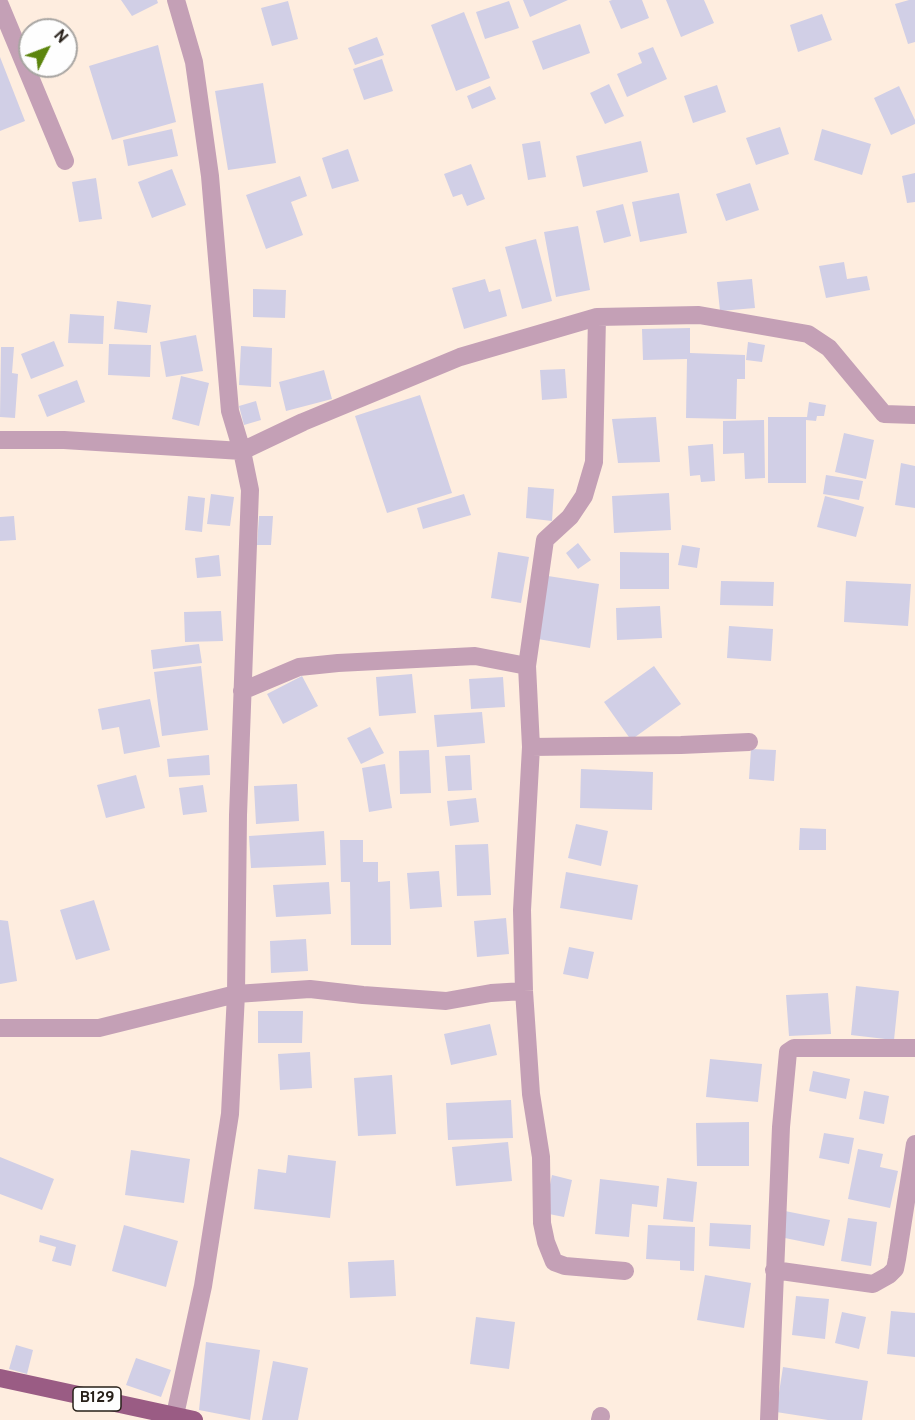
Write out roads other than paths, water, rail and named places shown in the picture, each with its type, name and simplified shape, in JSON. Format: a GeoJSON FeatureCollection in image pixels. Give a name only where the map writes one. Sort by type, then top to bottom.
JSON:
{"type":"FeatureCollection","features":[{"type":"Feature","properties":{"kind":"main road","name":"B129"},"geometry":{"type":"LineString","coordinates":[[0,1378],[194,1420]]}},
{"type":"Feature","properties":{"kind":"street"},"geometry":{"type":"LineString","coordinates":[[175,1415],[203,1286],[230,1114],[236,994],[236,901],[250,490],[242,451],[230,411],[210,176],[194,62],[176,0]]}},
{"type":"Feature","properties":{"kind":"street"},"geometry":{"type":"LineString","coordinates":[[0,5],[65,160]]}},
{"type":"Feature","properties":{"kind":"street"},"geometry":{"type":"LineString","coordinates":[[0,440],[64,440],[242,451],[303,422],[460,357],[597,317],[699,315],[808,334],[829,348],[884,414],[915,415]]}},
{"type":"Feature","properties":{"kind":"street"},"geometry":{"type":"LineString","coordinates":[[597,317],[594,462],[584,496],[570,517],[545,540],[528,666],[531,747],[522,910],[524,991],[531,1094],[541,1157],[542,1222],[550,1254],[554,1262],[565,1266],[625,1271]]}},
{"type":"Feature","properties":{"kind":"street"},"geometry":{"type":"LineString","coordinates":[[242,691],[299,667],[338,663],[475,656],[528,666]]}},
{"type":"Feature","properties":{"kind":"street"},"geometry":{"type":"LineString","coordinates":[[531,747],[748,742]]}},
{"type":"Feature","properties":{"kind":"street"},"geometry":{"type":"LineString","coordinates":[[0,1028],[99,1028],[236,994],[310,989],[446,1001],[492,993],[524,991]]}},
{"type":"Feature","properties":{"kind":"street"},"geometry":{"type":"LineString","coordinates":[[769,1420],[781,1127],[788,1052],[794,1048],[915,1048]]}},
{"type":"Feature","properties":{"kind":"street"},"geometry":{"type":"LineString","coordinates":[[774,1270],[873,1284],[889,1275],[895,1269],[897,1259],[915,1144]]}}]}
